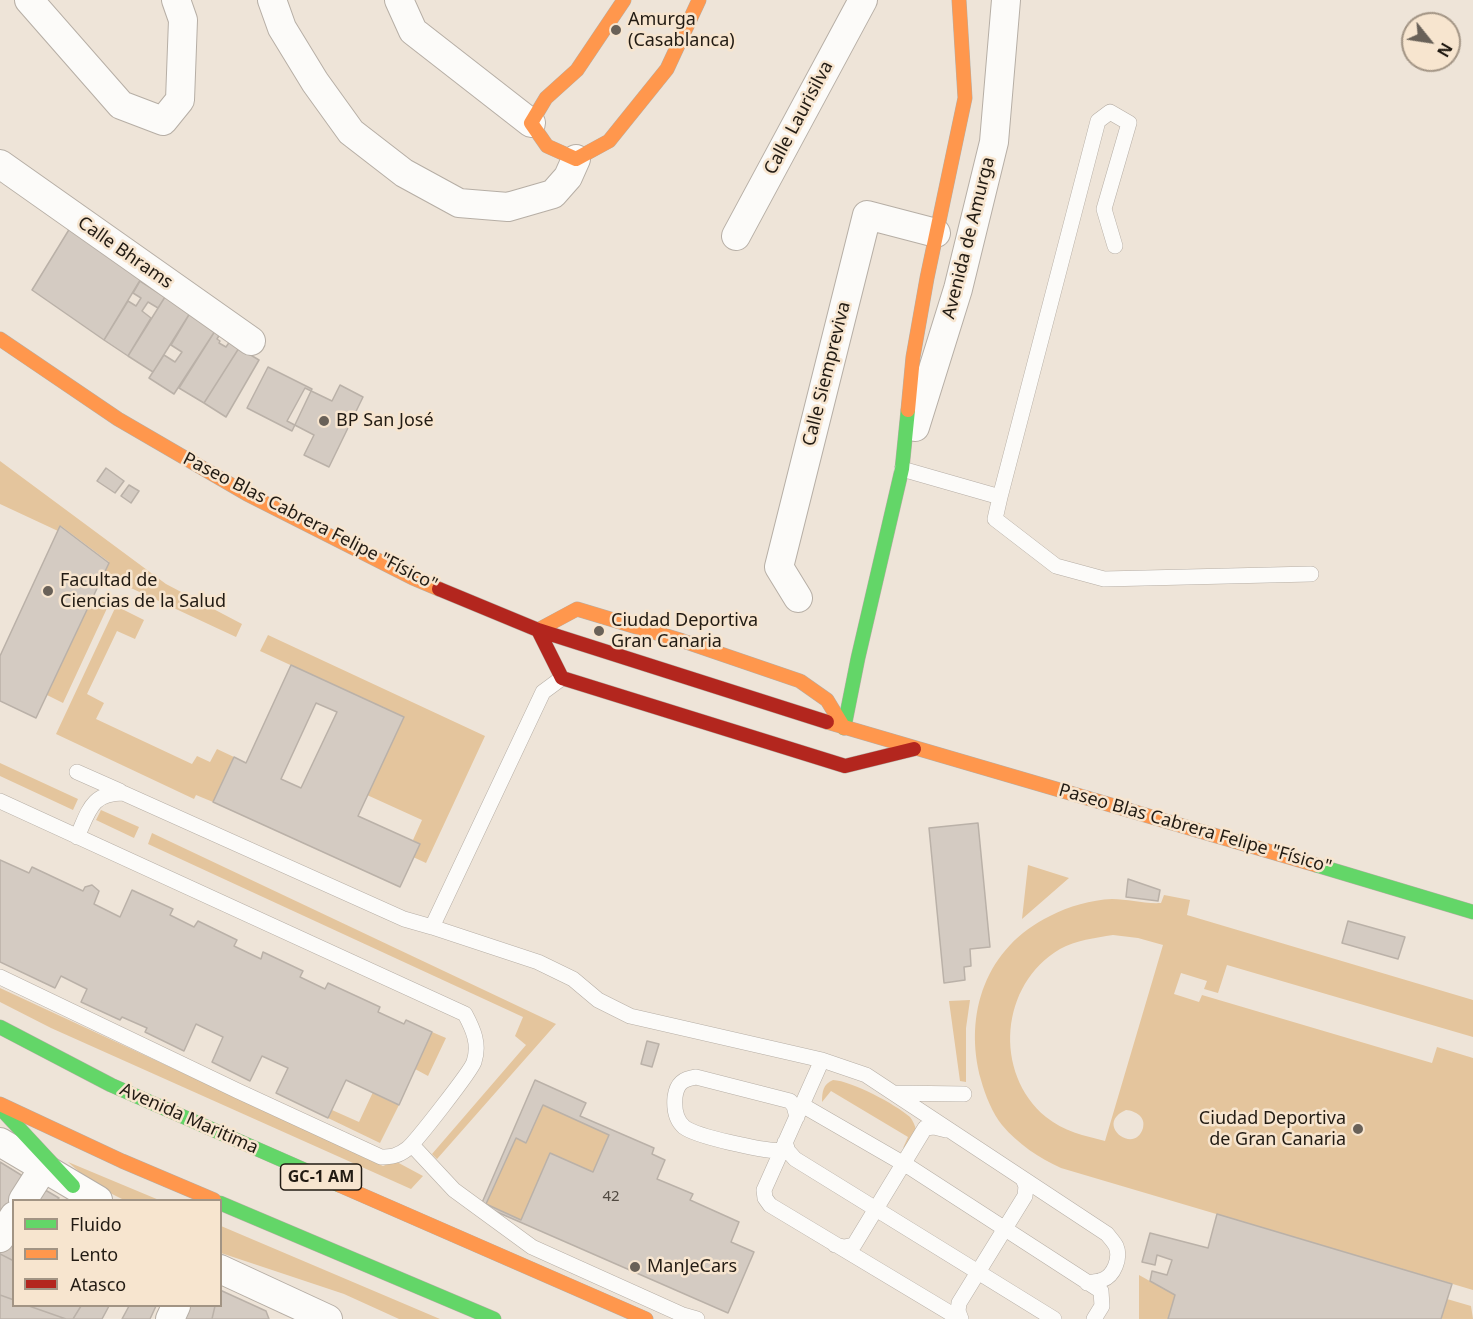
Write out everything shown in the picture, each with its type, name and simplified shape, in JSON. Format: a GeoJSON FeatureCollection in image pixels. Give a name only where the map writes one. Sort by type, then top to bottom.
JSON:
{"type":"FeatureCollection","features":[{"type":"Feature","properties":{"kind":"main road"},"geometry":{"type":"LineString","coordinates":[[624,0],[577,70],[546,98],[531,123],[547,146],[576,159],[609,141],[667,69],[699,0]]}},
{"type":"Feature","properties":{"kind":"main road","name":"Avenida de Amurga"},"geometry":{"type":"LineString","coordinates":[[844,728],[902,469],[913,357],[936,233],[965,98],[959,0]]}},
{"type":"Feature","properties":{"kind":"main road","name":"Paseo Blas Cabrera Felipe \"Físico\""},"geometry":{"type":"LineString","coordinates":[[0,339],[118,418],[248,494],[414,578],[538,630],[844,728],[1473,912]]}},
{"type":"Feature","properties":{"kind":"main road"},"geometry":{"type":"LineString","coordinates":[[825,735],[844,728],[827,700],[800,681],[683,641],[577,609],[538,630],[562,678],[788,749],[845,766],[916,748]]}},
{"type":"Feature","properties":{"kind":"main road"},"geometry":{"type":"LineString","coordinates":[[840,673],[858,658]]}},
{"type":"Feature","properties":{"kind":"main road"},"geometry":{"type":"LineString","coordinates":[[800,681],[821,681]]}},
{"type":"Feature","properties":{"kind":"main road"},"geometry":{"type":"LineString","coordinates":[[788,749],[807,742]]}},
{"type":"Feature","properties":{"kind":"main road","name":"Avenida Maritima"},"geometry":{"type":"LineString","coordinates":[[0,1027],[111,1085],[646,1319]]}},
{"type":"Feature","properties":{"kind":"main road"},"geometry":{"type":"LineString","coordinates":[[0,1106],[73,1186]]}},
{"type":"Feature","properties":{"kind":"main road"},"geometry":{"type":"LineString","coordinates":[[0,1106],[212,1199]]}},
{"type":"Feature","properties":{"kind":"main road"},"geometry":{"type":"LineString","coordinates":[[222,1204],[494,1319]]}},
{"type":"Feature","properties":{"kind":"street"},"geometry":{"type":"LineString","coordinates":[[29,0],[121,105],[164,121],[180,100],[183,20],[176,0]]}},
{"type":"Feature","properties":{"kind":"street"},"geometry":{"type":"LineString","coordinates":[[272,0],[282,28],[315,82],[351,132],[404,173],[459,203],[508,207],[553,194],[568,177],[576,159]]}},
{"type":"Feature","properties":{"kind":"street"},"geometry":{"type":"LineString","coordinates":[[399,0],[413,30],[531,123]]}},
{"type":"Feature","properties":{"kind":"street","name":"Calle Laurisilva"},"geometry":{"type":"LineString","coordinates":[[736,236],[863,0]]}},
{"type":"Feature","properties":{"kind":"street","name":"Avenida de Amurga"},"geometry":{"type":"LineString","coordinates":[[902,469],[958,289],[994,142],[1006,0]]}},
{"type":"Feature","properties":{"kind":"street","name":"Calle Bhrams"},"geometry":{"type":"LineString","coordinates":[[0,164],[251,342]]}},
{"type":"Feature","properties":{"kind":"street","name":"Calle Siempreviva"},"geometry":{"type":"LineString","coordinates":[[798,598],[779,567],[867,215],[936,233]]}},
{"type":"Feature","properties":{"kind":"street"},"geometry":{"type":"LineString","coordinates":[[0,1142],[96,1199]]}},
{"type":"Feature","properties":{"kind":"street"},"geometry":{"type":"LineString","coordinates":[[24,1199],[44,1167]]}},
{"type":"Feature","properties":{"kind":"street"},"geometry":{"type":"LineString","coordinates":[[0,1238],[12,1219]]}},
{"type":"Feature","properties":{"kind":"street"},"geometry":{"type":"LineString","coordinates":[[222,1270],[290,1310],[328,1319]]}},
{"type":"Feature","properties":{"kind":"lane"},"geometry":{"type":"LineString","coordinates":[[1115,246],[1104,209],[1129,123],[1110,112],[1098,121],[995,519],[1056,566],[1104,579],[1311,574]]}},
{"type":"Feature","properties":{"kind":"lane"},"geometry":{"type":"LineString","coordinates":[[927,278],[939,296],[958,289]]}},
{"type":"Feature","properties":{"kind":"lane"},"geometry":{"type":"LineString","coordinates":[[902,469],[1000,497]]}},
{"type":"Feature","properties":{"kind":"lane"},"geometry":{"type":"LineString","coordinates":[[538,630],[543,692]]}},
{"type":"Feature","properties":{"kind":"lane"},"geometry":{"type":"LineString","coordinates":[[432,927],[543,692],[562,678]]}},
{"type":"Feature","properties":{"kind":"lane"},"geometry":{"type":"LineString","coordinates":[[77,771],[404,919],[538,962],[573,979],[598,1000],[630,1016],[822,1060],[866,1075],[1107,1234],[1116,1246],[1118,1255],[1116,1266],[1104,1280],[1087,1283]]}},
{"type":"Feature","properties":{"kind":"lane"},"geometry":{"type":"LineString","coordinates":[[77,837],[92,805],[100,796],[123,793]]}},
{"type":"Feature","properties":{"kind":"lane"},"geometry":{"type":"LineString","coordinates":[[0,801],[465,1014],[474,1030],[477,1045],[474,1063],[412,1145],[394,1156],[381,1157],[0,977]]}},
{"type":"Feature","properties":{"kind":"lane"},"geometry":{"type":"LineString","coordinates":[[822,1060],[796,1107],[784,1145],[764,1190],[765,1198],[770,1205],[960,1319]]}},
{"type":"Feature","properties":{"kind":"lane"},"geometry":{"type":"LineString","coordinates":[[818,1113],[814,1089],[822,1060]]}},
{"type":"Feature","properties":{"kind":"lane"},"geometry":{"type":"LineString","coordinates":[[784,1145],[778,1151],[698,1134],[686,1128],[678,1121],[675,1110],[675,1097],[679,1085],[685,1079],[696,1077],[818,1113],[1101,1291],[1102,1306],[1094,1319]]}},
{"type":"Feature","properties":{"kind":"lane"},"geometry":{"type":"LineString","coordinates":[[894,1093],[964,1094]]}},
{"type":"Feature","properties":{"kind":"lane"},"geometry":{"type":"LineString","coordinates":[[835,1245],[844,1247],[855,1245],[926,1128],[934,1127],[951,1131]]}},
{"type":"Feature","properties":{"kind":"lane"},"geometry":{"type":"LineString","coordinates":[[412,1145],[454,1190],[532,1248],[683,1316],[697,1319]]}},
{"type":"Feature","properties":{"kind":"lane"},"geometry":{"type":"LineString","coordinates":[[784,1145],[795,1159],[1054,1319]]}},
{"type":"Feature","properties":{"kind":"lane"},"geometry":{"type":"LineString","coordinates":[[960,1319],[959,1304],[1025,1196],[1026,1186],[1023,1179]]}},
{"type":"Feature","properties":{"kind":"lane"},"geometry":{"type":"LineString","coordinates":[[532,1269],[572,1266]]}},
{"type":"Feature","properties":{"kind":"shaded area"},"geometry":{"type":"Polygon","coordinates":[[[0,461],[166,584],[242,624],[236,637],[103,575],[109,562],[61,526],[58,531],[0,504],[0,461]]]}},
{"type":"Feature","properties":{"kind":"shaded area"},"geometry":{"type":"Polygon","coordinates":[[[93,597],[109,604],[63,703],[47,695],[93,597]]]}},
{"type":"Feature","properties":{"kind":"shaded area"},"geometry":{"type":"Polygon","coordinates":[[[116,606],[144,620],[135,639],[117,631],[87,694],[104,703],[96,719],[192,764],[197,756],[210,762],[217,749],[234,757],[213,802],[196,795],[194,799],[56,734],[116,606]]]}},
{"type":"Feature","properties":{"kind":"shaded area"},"geometry":{"type":"Polygon","coordinates":[[[268,635],[485,736],[426,863],[413,857],[419,844],[413,840],[422,820],[367,795],[403,717],[260,651],[268,635]]]}},
{"type":"Feature","properties":{"kind":"shaded area"},"geometry":{"type":"Polygon","coordinates":[[[0,763],[78,799],[73,810],[0,776],[0,763]]]}},
{"type":"Feature","properties":{"kind":"shaded area"},"geometry":{"type":"Polygon","coordinates":[[[101,810],[139,827],[134,838],[96,820],[101,810]]]}},
{"type":"Feature","properties":{"kind":"shaded area"},"geometry":{"type":"Polygon","coordinates":[[[152,833],[556,1024],[437,1159],[432,1154],[526,1045],[515,1036],[523,1017],[148,844],[152,833]]]}},
{"type":"Feature","properties":{"kind":"shaded area"},"geometry":{"type":"Polygon","coordinates":[[[1028,865],[1069,878],[1022,919],[1028,865]]]}},
{"type":"Feature","properties":{"kind":"shaded area"},"geometry":{"type":"Polygon","coordinates":[[[1164,895],[1190,900],[1187,915],[1473,1000],[1473,1037],[1227,965],[1218,993],[1204,989],[1207,981],[1181,973],[1174,994],[1199,1002],[1202,995],[1432,1063],[1437,1047],[1473,1058],[1473,1290],[1061,1168],[1029,1150],[1002,1125],[992,1110],[985,1092],[976,1055],[975,1031],[978,1007],[995,964],[1010,945],[1028,929],[1065,909],[1088,902],[1112,899],[1161,903],[1164,895]],[[1113,935],[1072,943],[1040,964],[1025,984],[1015,1006],[1011,1030],[1011,1054],[1017,1077],[1029,1099],[1046,1117],[1060,1126],[1105,1141],[1163,945],[1138,938],[1113,935]],[[1126,1110],[1117,1116],[1114,1123],[1115,1129],[1119,1135],[1132,1139],[1139,1136],[1144,1124],[1137,1113],[1126,1110]]]}},
{"type":"Feature","properties":{"kind":"shaded area"},"geometry":{"type":"Polygon","coordinates":[[[0,988],[383,1166],[395,1161],[423,1176],[411,1189],[51,1028],[0,1002],[0,988]]]}},
{"type":"Feature","properties":{"kind":"shaded area"},"geometry":{"type":"Polygon","coordinates":[[[970,1000],[966,1028],[966,1082],[960,1081],[949,1001],[970,1000]]]}},
{"type":"Feature","properties":{"kind":"shaded area"},"geometry":{"type":"Polygon","coordinates":[[[432,1032],[446,1038],[428,1076],[415,1069],[432,1032]]]}},
{"type":"Feature","properties":{"kind":"shaded area"},"geometry":{"type":"Polygon","coordinates":[[[833,1080],[851,1084],[873,1094],[910,1117],[916,1130],[910,1144],[903,1148],[908,1137],[831,1091],[822,1102],[824,1089],[833,1080]]]}},
{"type":"Feature","properties":{"kind":"shaded area"},"geometry":{"type":"Polygon","coordinates":[[[373,1092],[399,1105],[380,1143],[328,1118],[332,1110],[359,1122],[373,1092]]]}},
{"type":"Feature","properties":{"kind":"shaded area"},"geometry":{"type":"Polygon","coordinates":[[[543,1105],[609,1135],[593,1172],[550,1153],[521,1220],[486,1204],[516,1138],[525,1143],[543,1105]]]}},
{"type":"Feature","properties":{"kind":"shaded area"},"geometry":{"type":"Polygon","coordinates":[[[68,1162],[157,1199],[122,1199],[94,1185],[68,1162]]]}},
{"type":"Feature","properties":{"kind":"shaded area"},"geometry":{"type":"Polygon","coordinates":[[[222,1226],[440,1319],[399,1319],[344,1294],[222,1253],[222,1226]]]}},
{"type":"Feature","properties":{"kind":"shaded area"},"geometry":{"type":"Polygon","coordinates":[[[1139,1275],[1175,1295],[1168,1319],[1139,1319],[1139,1275]]]}},
{"type":"Feature","properties":{"kind":"shaded area"},"geometry":{"type":"Polygon","coordinates":[[[1447,1299],[1471,1306],[1473,1319],[1441,1319],[1447,1299]]]}},
{"type":"Feature","properties":{"kind":"building"},"geometry":{"type":"Polygon","coordinates":[[[70,228],[142,277],[104,340],[32,290],[70,228]]]}},
{"type":"Feature","properties":{"kind":"building"},"geometry":{"type":"Polygon","coordinates":[[[140,281],[165,297],[158,308],[148,302],[142,311],[151,318],[128,356],[104,340],[128,301],[136,306],[141,298],[133,293],[140,281]]]}},
{"type":"Feature","properties":{"kind":"building"},"geometry":{"type":"Polygon","coordinates":[[[165,297],[190,313],[153,372],[128,356],[165,297]]]}},
{"type":"Feature","properties":{"kind":"building"},"geometry":{"type":"Polygon","coordinates":[[[190,313],[215,331],[174,394],[149,378],[164,355],[175,362],[182,352],[171,345],[190,313]]]}},
{"type":"Feature","properties":{"kind":"building"},"geometry":{"type":"Polygon","coordinates":[[[215,331],[220,334],[217,339],[219,343],[226,347],[230,341],[239,348],[204,403],[179,388],[215,331]]]}},
{"type":"Feature","properties":{"kind":"building"},"geometry":{"type":"Polygon","coordinates":[[[239,348],[259,360],[226,417],[204,403],[239,348]]]}},
{"type":"Feature","properties":{"kind":"building"},"geometry":{"type":"Polygon","coordinates":[[[268,367],[312,389],[292,431],[247,408],[268,367]]]}},
{"type":"Feature","properties":{"kind":"building"},"geometry":{"type":"Polygon","coordinates":[[[340,385],[363,397],[329,467],[304,455],[314,435],[287,421],[305,388],[332,401],[340,385]]]}},
{"type":"Feature","properties":{"kind":"building"},"geometry":{"type":"Polygon","coordinates":[[[106,468],[124,481],[115,493],[97,481],[106,468]]]}},
{"type":"Feature","properties":{"kind":"building"},"geometry":{"type":"Polygon","coordinates":[[[129,485],[139,491],[131,503],[121,496],[129,485]]]}},
{"type":"Feature","properties":{"kind":"building"},"geometry":{"type":"Polygon","coordinates":[[[60,526],[109,563],[36,718],[0,701],[0,656],[60,526]]]}},
{"type":"Feature","properties":{"kind":"building"},"geometry":{"type":"Polygon","coordinates":[[[291,665],[404,717],[358,816],[420,844],[400,887],[213,802],[234,757],[246,763],[291,665]],[[316,703],[281,779],[301,788],[337,712],[316,703]]]}},
{"type":"Feature","properties":{"kind":"building"},"geometry":{"type":"Polygon","coordinates":[[[978,823],[990,947],[970,949],[971,966],[964,967],[965,980],[944,983],[929,828],[978,823]]]}},
{"type":"Feature","properties":{"kind":"building"},"geometry":{"type":"Polygon","coordinates":[[[0,860],[29,873],[32,867],[83,891],[85,887],[92,885],[99,891],[94,904],[120,917],[132,890],[173,909],[170,915],[194,927],[198,921],[237,940],[234,946],[261,959],[263,952],[303,971],[300,977],[325,989],[328,983],[380,1007],[378,1012],[404,1024],[406,1020],[432,1032],[399,1105],[346,1080],[328,1118],[276,1093],[288,1068],[262,1056],[250,1081],[212,1062],[223,1037],[196,1024],[184,1051],[145,1032],[147,1028],[122,1017],[120,1020],[81,1002],[87,989],[61,976],[55,988],[0,962],[0,860]]]}},
{"type":"Feature","properties":{"kind":"building"},"geometry":{"type":"Polygon","coordinates":[[[1128,879],[1160,890],[1158,901],[1126,897],[1128,879]]]}},
{"type":"Feature","properties":{"kind":"building"},"geometry":{"type":"Polygon","coordinates":[[[1348,921],[1405,937],[1398,959],[1342,943],[1348,921]]]}},
{"type":"Feature","properties":{"kind":"building"},"geometry":{"type":"Polygon","coordinates":[[[647,1041],[659,1044],[652,1067],[641,1064],[647,1041]]]}},
{"type":"Feature","properties":{"kind":"building"},"geometry":{"type":"Polygon","coordinates":[[[535,1080],[586,1103],[580,1116],[654,1148],[652,1154],[665,1160],[657,1179],[693,1194],[690,1200],[739,1222],[731,1242],[754,1252],[728,1313],[481,1205],[535,1080]],[[543,1105],[526,1143],[516,1138],[486,1204],[521,1220],[550,1153],[593,1172],[609,1135],[543,1105]]]}},
{"type":"Feature","properties":{"kind":"building"},"geometry":{"type":"Polygon","coordinates":[[[0,1162],[26,1178],[0,1218],[0,1162]]]}},
{"type":"Feature","properties":{"kind":"building"},"geometry":{"type":"Polygon","coordinates":[[[40,1187],[59,1198],[58,1199],[32,1199],[40,1187]]]}},
{"type":"Feature","properties":{"kind":"building"},"geometry":{"type":"Polygon","coordinates":[[[1217,1214],[1452,1284],[1441,1319],[1168,1319],[1175,1295],[1150,1281],[1152,1271],[1167,1275],[1172,1260],[1157,1255],[1155,1265],[1142,1262],[1150,1233],[1208,1248],[1217,1214]]]}},
{"type":"Feature","properties":{"kind":"building"},"geometry":{"type":"Polygon","coordinates":[[[12,1244],[12,1260],[0,1254],[0,1251],[12,1244]]]}},
{"type":"Feature","properties":{"kind":"building"},"geometry":{"type":"Polygon","coordinates":[[[0,1254],[12,1260],[12,1299],[0,1295],[0,1254]]]}},
{"type":"Feature","properties":{"kind":"building"},"geometry":{"type":"Polygon","coordinates":[[[222,1291],[266,1311],[269,1319],[212,1319],[215,1307],[222,1307],[222,1291]]]}},
{"type":"Feature","properties":{"kind":"building"},"geometry":{"type":"Polygon","coordinates":[[[0,1295],[12,1299],[12,1307],[32,1307],[66,1319],[0,1319],[0,1295]]]}},
{"type":"Feature","properties":{"kind":"building"},"geometry":{"type":"Polygon","coordinates":[[[32,1307],[80,1307],[73,1319],[66,1319],[32,1307]]]}},
{"type":"Feature","properties":{"kind":"building"},"geometry":{"type":"Polygon","coordinates":[[[80,1307],[108,1307],[102,1319],[73,1319],[80,1307]]]}},
{"type":"Feature","properties":{"kind":"building"},"geometry":{"type":"Polygon","coordinates":[[[128,1307],[156,1307],[150,1319],[122,1319],[128,1307]]]}},
{"type":"Feature","properties":{"kind":"building"},"geometry":{"type":"Polygon","coordinates":[[[186,1307],[215,1307],[212,1319],[180,1319],[186,1307]]]}},
{"type":"Feature","properties":{"kind":"traffic: fast"},"geometry":{"type":"LineString","coordinates":[[844,728],[902,469],[908,410]]}},
{"type":"Feature","properties":{"kind":"traffic: fast"},"geometry":{"type":"LineString","coordinates":[[1316,865],[1473,912]]}},
{"type":"Feature","properties":{"kind":"traffic: fast"},"geometry":{"type":"LineString","coordinates":[[0,1027],[111,1085],[339,1185]]}},
{"type":"Feature","properties":{"kind":"traffic: fast"},"geometry":{"type":"LineString","coordinates":[[5,1113],[73,1186]]}},
{"type":"Feature","properties":{"kind":"traffic: fast"},"geometry":{"type":"LineString","coordinates":[[222,1204],[494,1319]]}},
{"type":"Feature","properties":{"kind":"traffic: slow"},"geometry":{"type":"LineString","coordinates":[[624,0],[577,70],[546,98],[531,123],[547,146],[576,159],[609,141],[667,69],[699,0]]}},
{"type":"Feature","properties":{"kind":"traffic: slow"},"geometry":{"type":"LineString","coordinates":[[908,410],[913,357],[927,278],[965,98],[959,0]]}},
{"type":"Feature","properties":{"kind":"traffic: slow"},"geometry":{"type":"LineString","coordinates":[[0,339],[118,419],[247,494],[439,589]]}},
{"type":"Feature","properties":{"kind":"traffic: slow"},"geometry":{"type":"LineString","coordinates":[[538,630],[577,609],[683,641],[800,681],[827,700],[844,728]]}},
{"type":"Feature","properties":{"kind":"traffic: slow"},"geometry":{"type":"LineString","coordinates":[[827,722],[1316,865]]}},
{"type":"Feature","properties":{"kind":"traffic: slow"},"geometry":{"type":"LineString","coordinates":[[0,1104],[122,1161],[212,1199]]}},
{"type":"Feature","properties":{"kind":"traffic: slow"},"geometry":{"type":"LineString","coordinates":[[339,1185],[646,1319]]}},
{"type":"Feature","properties":{"kind":"traffic: jam"},"geometry":{"type":"LineString","coordinates":[[439,589],[538,630],[827,722]]}},
{"type":"Feature","properties":{"kind":"traffic: jam"},"geometry":{"type":"LineString","coordinates":[[538,630],[562,678],[845,766],[914,749]]}},
{"type":"Feature","properties":{"kind":"place","name":"Amurga (Casablanca)"},"geometry":{"type":"Point","coordinates":[616,30]}},
{"type":"Feature","properties":{"kind":"place","name":"BP San José"},"geometry":{"type":"Point","coordinates":[324,421]}},
{"type":"Feature","properties":{"kind":"place","name":"Facultad de Ciencias de la Salud"},"geometry":{"type":"Point","coordinates":[48,591]}},
{"type":"Feature","properties":{"kind":"place","name":"Ciudad Deportiva Gran Canaria"},"geometry":{"type":"Point","coordinates":[599,631]}},
{"type":"Feature","properties":{"kind":"place","name":"Ciudad Deportiva de Gran Canaria"},"geometry":{"type":"Point","coordinates":[1358,1129]}},
{"type":"Feature","properties":{"kind":"place","name":"ManJeCars"},"geometry":{"type":"Point","coordinates":[635,1267]}}]}
